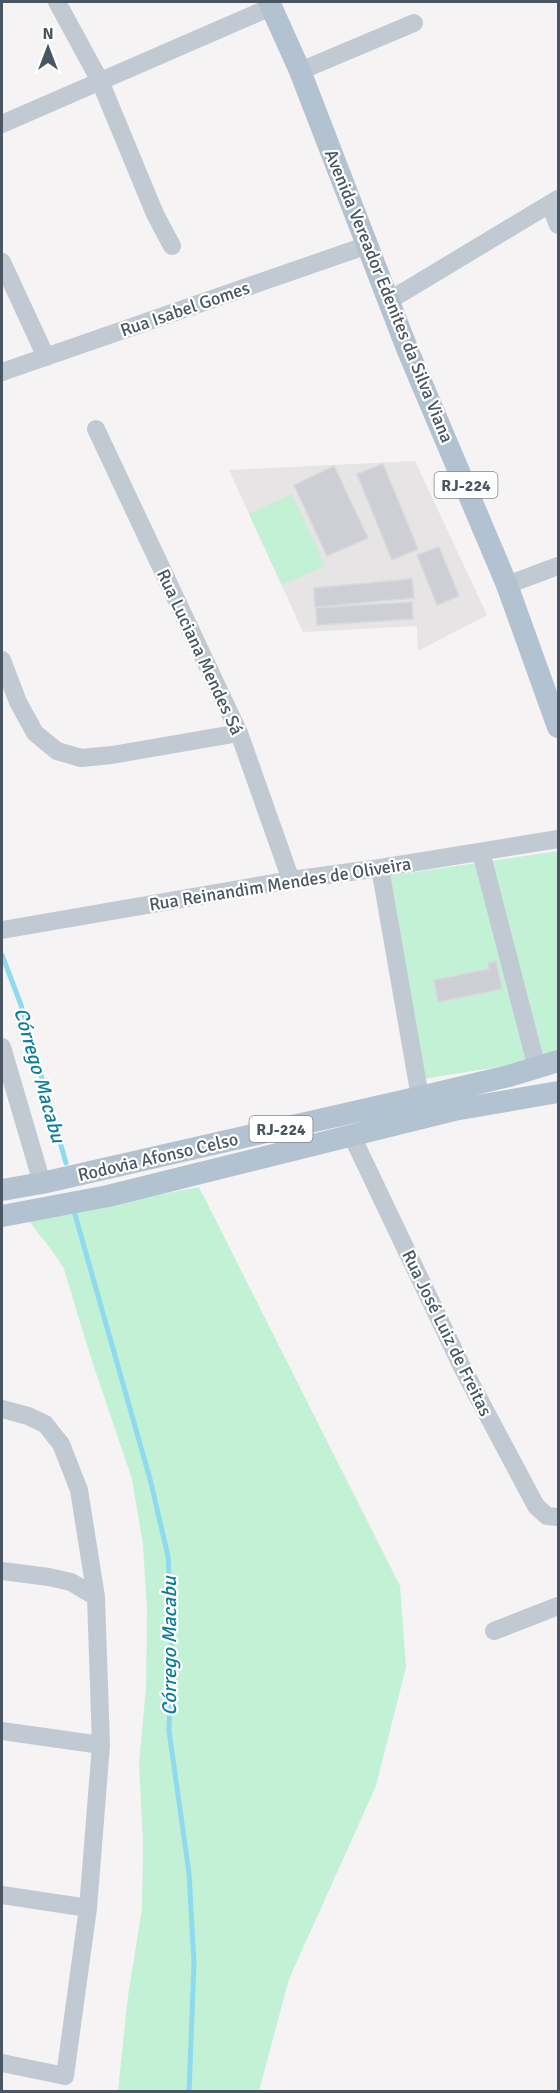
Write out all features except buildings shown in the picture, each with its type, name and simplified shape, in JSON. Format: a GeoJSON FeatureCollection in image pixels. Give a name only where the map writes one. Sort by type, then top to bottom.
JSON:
{"type":"FeatureCollection","features":[{"type":"Feature","properties":{"kind":"main road","name":"Avenida Vereador Edenites da Silva Viana"},"geometry":{"type":"LineString","coordinates":[[270,4],[300,71],[408,351],[507,585],[558,727]]}},
{"type":"Feature","properties":{"kind":"main road","name":"Rodovia Afonso Celso"},"geometry":{"type":"LineString","coordinates":[[2,1190],[42,1183],[420,1097],[558,1061]]}},
{"type":"Feature","properties":{"kind":"main road","name":"Rodovia Afonso Celso"},"geometry":{"type":"LineString","coordinates":[[2,1216],[108,1196],[454,1110],[558,1092]]}},
{"type":"Feature","properties":{"kind":"street"},"geometry":{"type":"LineString","coordinates":[[57,2],[100,81],[155,214],[172,246]]}},
{"type":"Feature","properties":{"kind":"street","name":"RJ-224"},"geometry":{"type":"LineString","coordinates":[[2,124],[270,4]]}},
{"type":"Feature","properties":{"kind":"street"},"geometry":{"type":"LineString","coordinates":[[300,71],[414,23]]}},
{"type":"Feature","properties":{"kind":"street"},"geometry":{"type":"LineString","coordinates":[[390,300],[554,202],[558,225]]}},
{"type":"Feature","properties":{"kind":"street","name":"Rua Isabel Gomes"},"geometry":{"type":"LineString","coordinates":[[2,372],[368,245]]}},
{"type":"Feature","properties":{"kind":"street"},"geometry":{"type":"LineString","coordinates":[[2,262],[46,357]]}},
{"type":"Feature","properties":{"kind":"street","name":"Rua Luciana Mendes Sá"},"geometry":{"type":"LineString","coordinates":[[96,429],[239,733],[291,880]]}},
{"type":"Feature","properties":{"kind":"street"},"geometry":{"type":"LineString","coordinates":[[507,585],[558,566]]}},
{"type":"Feature","properties":{"kind":"street"},"geometry":{"type":"LineString","coordinates":[[2,660],[18,702],[35,732],[57,751],[81,758],[112,755],[239,733]]}},
{"type":"Feature","properties":{"kind":"street","name":"Rua Reinandim Mendes de Oliveira"},"geometry":{"type":"LineString","coordinates":[[2,930],[291,880],[558,839]]}},
{"type":"Feature","properties":{"kind":"street"},"geometry":{"type":"LineString","coordinates":[[482,852],[537,1068]]}},
{"type":"Feature","properties":{"kind":"street"},"geometry":{"type":"LineString","coordinates":[[380,868],[420,1097]]}},
{"type":"Feature","properties":{"kind":"street"},"geometry":{"type":"LineString","coordinates":[[2,1047],[42,1183]]}},
{"type":"Feature","properties":{"kind":"street","name":"Rua José Luiz de Freitas"},"geometry":{"type":"LineString","coordinates":[[351,1134],[462,1367],[536,1506],[547,1515],[558,1517]]}},
{"type":"Feature","properties":{"kind":"street"},"geometry":{"type":"LineString","coordinates":[[2,1409],[28,1416],[45,1424],[61,1444],[79,1490],[96,1597],[102,1745],[88,1908],[69,2084],[2,2063]]}},
{"type":"Feature","properties":{"kind":"street"},"geometry":{"type":"LineString","coordinates":[[2,1571],[71,1582],[96,1597]]}},
{"type":"Feature","properties":{"kind":"street"},"geometry":{"type":"LineString","coordinates":[[494,1631],[558,1606]]}},
{"type":"Feature","properties":{"kind":"street"},"geometry":{"type":"LineString","coordinates":[[2,1731],[102,1745]]}},
{"type":"Feature","properties":{"kind":"street"},"geometry":{"type":"LineString","coordinates":[[2,1895],[88,1908]]}},
{"type":"Feature","properties":{"kind":"shaded area"},"geometry":{"type":"Polygon","coordinates":[[[415,461],[487,615],[418,651],[417,626],[303,632],[229,470],[415,461]]]}},
{"type":"Feature","properties":{"kind":"green space"},"geometry":{"type":"Polygon","coordinates":[[[292,494],[325,566],[282,585],[249,514],[292,494]]]}},
{"type":"Feature","properties":{"kind":"green space"},"geometry":{"type":"Polygon","coordinates":[[[558,851],[558,1053],[547,1059],[423,1079],[389,876],[558,851]]]}},
{"type":"Feature","properties":{"kind":"green space"},"geometry":{"type":"Polygon","coordinates":[[[199,1187],[400,1586],[406,1667],[376,1786],[289,1979],[259,2091],[118,2091],[128,1996],[142,1909],[143,1842],[139,1763],[146,1688],[147,1611],[143,1544],[132,1479],[64,1269],[28,1220],[199,1187]]]}},
{"type":"Feature","properties":{"kind":"waterway","name":"Córrego Macabu"},"geometry":{"type":"LineString","coordinates":[[2,955],[21,1005],[66,1163]]}},
{"type":"Feature","properties":{"kind":"waterway","name":"Córrego Macabu"},"geometry":{"type":"LineString","coordinates":[[74,1211],[150,1479],[168,1556],[172,1627],[169,1731],[189,1873],[194,1963],[189,2092]]}}]}
